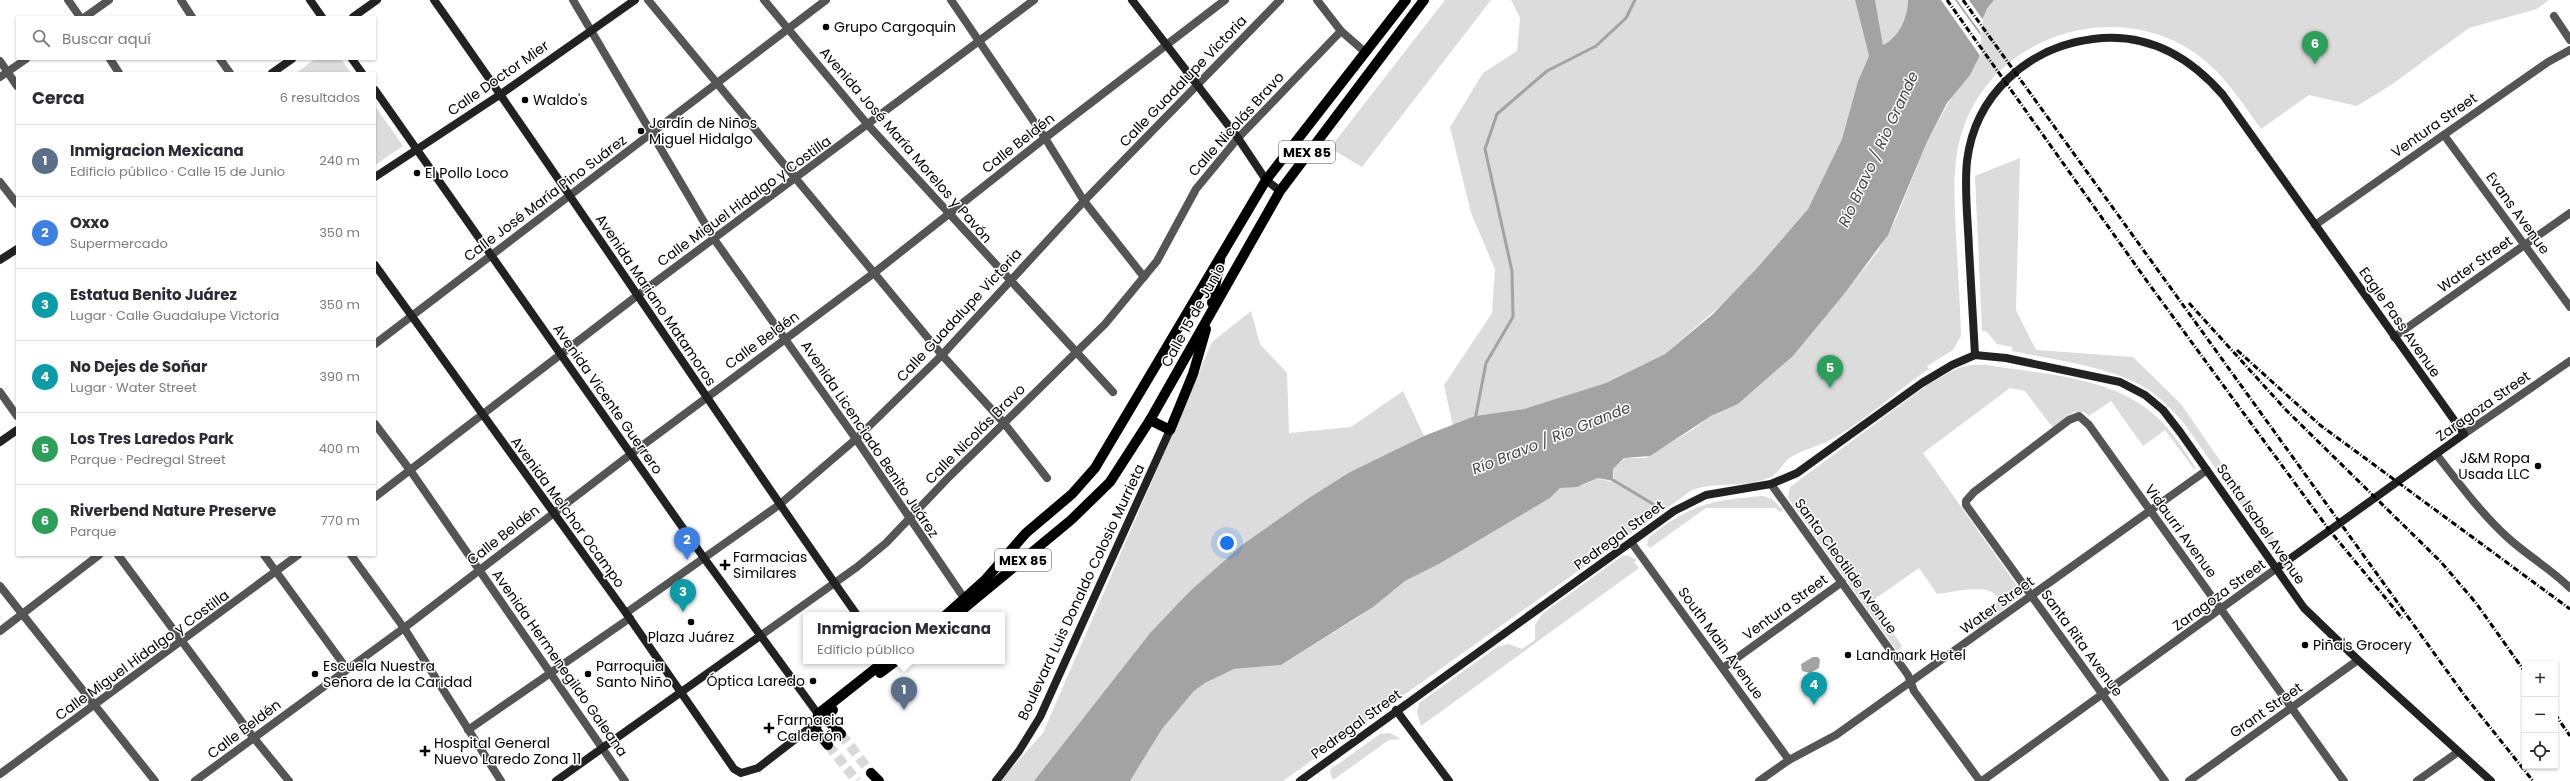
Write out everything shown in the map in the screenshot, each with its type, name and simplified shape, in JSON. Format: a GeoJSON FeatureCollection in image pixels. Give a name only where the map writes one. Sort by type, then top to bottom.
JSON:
{"type":"FeatureCollection","features":[{"type":"Feature","properties":{"kind":"main road"},"geometry":{"type":"LineString","coordinates":[[310,0],[321,16]]}},
{"type":"Feature","properties":{"kind":"main road"},"geometry":{"type":"LineString","coordinates":[[354,16],[377,0]]}},
{"type":"Feature","properties":{"kind":"main road","name":"Avenida Mariano Matamoros"},"geometry":{"type":"LineString","coordinates":[[434,0],[501,94],[779,505],[855,612]]}},
{"type":"Feature","properties":{"kind":"main road","name":"Calle Doctor Mier"},"geometry":{"type":"LineString","coordinates":[[376,176],[501,94],[591,29],[635,0]]}},
{"type":"Feature","properties":{"kind":"main road"},"geometry":{"type":"LineString","coordinates":[[1132,0],[1197,87],[1238,138],[1266,180],[1280,191]]}},
{"type":"Feature","properties":{"kind":"main road","name":"Calle 15 de Junio"},"geometry":{"type":"LineString","coordinates":[[949,612],[985,580],[1026,533],[1072,494],[1095,468],[1266,180],[1406,0]]}},
{"type":"Feature","properties":{"kind":"main road","name":"Calle 15 de Junio"},"geometry":{"type":"LineString","coordinates":[[960,612],[1093,500],[1120,468],[1150,420],[1280,191],[1424,0]]}},
{"type":"Feature","properties":{"kind":"main road","name":"Eagle Pass Avenue"},"geometry":{"type":"LineString","coordinates":[[1975,355],[1966,192],[1967,162],[1971,140],[1979,118],[1990,99],[2004,82],[2025,64],[2061,46],[2087,39],[2126,38],[2155,44],[2178,55],[2202,73],[2223,95],[2464,434]]}},
{"type":"Feature","properties":{"kind":"main road"},"geometry":{"type":"LineString","coordinates":[[273,72],[291,60]]}},
{"type":"Feature","properties":{"kind":"main road"},"geometry":{"type":"LineString","coordinates":[[353,60],[361,72]]}},
{"type":"Feature","properties":{"kind":"main road","name":"Avenida Vicente Guerrero"},"geometry":{"type":"LineString","coordinates":[[376,91],[492,255],[560,355],[819,718]]}},
{"type":"Feature","properties":{"kind":"main road"},"geometry":{"type":"LineString","coordinates":[[0,260],[16,250]]}},
{"type":"Feature","properties":{"kind":"main road"},"geometry":{"type":"LineString","coordinates":[[1150,420],[1170,430],[1193,374],[1209,316],[1221,254]]}},
{"type":"Feature","properties":{"kind":"main road","name":"Avenida Melchor Ocampo"},"geometry":{"type":"LineString","coordinates":[[376,266],[482,416],[628,616],[734,769],[741,773],[758,768],[819,718]]}},
{"type":"Feature","properties":{"kind":"main road","name":"Santa Isabel Avenue"},"geometry":{"type":"LineString","coordinates":[[1975,355],[2006,358],[2120,382],[2145,395],[2163,410],[2277,568],[2304,608],[2358,660],[2491,781]]}},
{"type":"Feature","properties":{"kind":"main road","name":"Pedregal Street"},"geometry":{"type":"LineString","coordinates":[[1300,781],[1396,710],[1689,502],[1706,495],[1771,484],[1797,473],[1922,383],[1952,365],[1975,355]]}},
{"type":"Feature","properties":{"kind":"main road","name":"Boulevard Luis Donaldo Colosio Murrieta"},"geometry":{"type":"LineString","coordinates":[[996,781],[1019,751],[1040,717],[1170,430]]}},
{"type":"Feature","properties":{"kind":"main road"},"geometry":{"type":"LineString","coordinates":[[0,442],[16,431]]}},
{"type":"Feature","properties":{"kind":"main road","name":"Zaragoza Street"},"geometry":{"type":"LineString","coordinates":[[2277,568],[2464,434]]}},
{"type":"Feature","properties":{"kind":"main road","name":"Calle Nicolás Bravo"},"geometry":{"type":"LineString","coordinates":[[556,781],[604,749],[760,636]]}},
{"type":"Feature","properties":{"kind":"main road"},"geometry":{"type":"LineString","coordinates":[[828,745],[816,730],[819,718],[888,664]]}},
{"type":"Feature","properties":{"kind":"main road"},"geometry":{"type":"LineString","coordinates":[[1396,710],[1449,781]]}},
{"type":"Feature","properties":{"kind":"main road"},"geometry":{"type":"LineString","coordinates":[[819,718],[840,734]]}},
{"type":"Feature","properties":{"kind":"main road"},"geometry":{"type":"LineString","coordinates":[[871,773],[879,781]]}},
{"type":"Feature","properties":{"kind":"street"},"geometry":{"type":"LineString","coordinates":[[68,0],[79,16]]}},
{"type":"Feature","properties":{"kind":"street"},"geometry":{"type":"LineString","coordinates":[[86,16],[109,0]]}},
{"type":"Feature","properties":{"kind":"street"},"geometry":{"type":"LineString","coordinates":[[181,0],[191,16]]}},
{"type":"Feature","properties":{"kind":"street","name":"Avenida Licenciado Benito Juárez"},"geometry":{"type":"LineString","coordinates":[[573,0],[714,239],[856,439],[909,521],[964,598]]}},
{"type":"Feature","properties":{"kind":"street"},"geometry":{"type":"LineString","coordinates":[[648,0],[942,355],[1004,423],[1046,478]]}},
{"type":"Feature","properties":{"kind":"street","name":"Avenida José María Morelos y Pavón"},"geometry":{"type":"LineString","coordinates":[[764,0],[868,125],[1075,353],[1113,392]]}},
{"type":"Feature","properties":{"kind":"street","name":"Calle José María Pino Suárez"},"geometry":{"type":"LineString","coordinates":[[376,343],[826,0]]}},
{"type":"Feature","properties":{"kind":"street"},"geometry":{"type":"LineString","coordinates":[[951,0],[1045,138],[1084,201],[1144,277]]}},
{"type":"Feature","properties":{"kind":"street","name":"Calle Miguel Hidalgo y Costilla"},"geometry":{"type":"LineString","coordinates":[[376,496],[638,295],[796,179],[1034,0]]}},
{"type":"Feature","properties":{"kind":"street","name":"Calle Beldén"},"geometry":{"type":"LineString","coordinates":[[195,781],[253,737],[404,628],[631,454],[786,340],[1225,0]]}},
{"type":"Feature","properties":{"kind":"street","name":"Calle Guadalupe Victoria"},"geometry":{"type":"LineString","coordinates":[[468,730],[551,673],[704,558],[779,505],[856,439],[942,355],[1084,201],[1197,87],[1280,0]]}},
{"type":"Feature","properties":{"kind":"street"},"geometry":{"type":"LineString","coordinates":[[1316,0],[1341,31],[1365,52]]}},
{"type":"Feature","properties":{"kind":"street"},"geometry":{"type":"LineString","coordinates":[[2554,16],[2570,40]]}},
{"type":"Feature","properties":{"kind":"street","name":"Calle Nicolás Bravo"},"geometry":{"type":"LineString","coordinates":[[760,636],[835,584],[886,543],[909,521],[947,479],[1075,353],[1144,277],[1170,239],[1196,188],[1238,138],[1341,31]]}},
{"type":"Feature","properties":{"kind":"street","name":"Ventura Street"},"geometry":{"type":"LineString","coordinates":[[2315,225],[2548,62],[2570,50]]}},
{"type":"Feature","properties":{"kind":"street"},"geometry":{"type":"LineString","coordinates":[[0,77],[25,60]]}},
{"type":"Feature","properties":{"kind":"street"},"geometry":{"type":"LineString","coordinates":[[111,60],[119,72]]}},
{"type":"Feature","properties":{"kind":"street"},"geometry":{"type":"LineString","coordinates":[[221,60],[229,72]]}},
{"type":"Feature","properties":{"kind":"street"},"geometry":{"type":"LineString","coordinates":[[0,61],[16,84]]}},
{"type":"Feature","properties":{"kind":"street","name":"Evans Avenue"},"geometry":{"type":"LineString","coordinates":[[2444,135],[2526,244],[2570,307]]}},
{"type":"Feature","properties":{"kind":"street"},"geometry":{"type":"LineString","coordinates":[[0,182],[16,203]]}},
{"type":"Feature","properties":{"kind":"street","name":"Water Street"},"geometry":{"type":"LineString","coordinates":[[2394,337],[2570,213]]}},
{"type":"Feature","properties":{"kind":"street","name":"Zaragoza Street"},"geometry":{"type":"LineString","coordinates":[[2464,434],[2570,361]]}},
{"type":"Feature","properties":{"kind":"street"},"geometry":{"type":"LineString","coordinates":[[0,392],[16,415]]}},
{"type":"Feature","properties":{"kind":"street","name":"Santa Rita Avenue"},"geometry":{"type":"LineString","coordinates":[[2079,416],[2069,420],[1974,492],[1966,501],[1968,509],[2165,781]]}},
{"type":"Feature","properties":{"kind":"street","name":"Vidaurri Avenue"},"geometry":{"type":"LineString","coordinates":[[2079,416],[2090,426],[2344,781]]}},
{"type":"Feature","properties":{"kind":"street","name":"Avenida Hermenegildo Galeana"},"geometry":{"type":"LineString","coordinates":[[376,425],[410,470],[625,781]]}},
{"type":"Feature","properties":{"kind":"street"},"geometry":{"type":"LineString","coordinates":[[2436,454],[2464,490],[2506,536],[2555,573],[2570,588]]}},
{"type":"Feature","properties":{"kind":"street","name":"Water Street"},"geometry":{"type":"LineString","coordinates":[[1759,781],[1789,760],[1836,735],[1911,683],[2207,470]]}},
{"type":"Feature","properties":{"kind":"street","name":"Santa Cleotilde Avenue"},"geometry":{"type":"LineString","coordinates":[[1771,484],[1842,582],[1911,683],[1914,691],[1981,781]]}},
{"type":"Feature","properties":{"kind":"street","name":"South Main Avenue"},"geometry":{"type":"LineString","coordinates":[[1631,542],[1789,760]]}},
{"type":"Feature","properties":{"kind":"street"},"geometry":{"type":"LineString","coordinates":[[0,631],[98,556]]}},
{"type":"Feature","properties":{"kind":"street"},"geometry":{"type":"LineString","coordinates":[[119,556],[253,737],[289,781]]}},
{"type":"Feature","properties":{"kind":"street"},"geometry":{"type":"LineString","coordinates":[[265,556],[347,669]]}},
{"type":"Feature","properties":{"kind":"street","name":"Calle Miguel Hidalgo y Costilla"},"geometry":{"type":"LineString","coordinates":[[0,774],[95,706],[297,556]]}},
{"type":"Feature","properties":{"kind":"street"},"geometry":{"type":"LineString","coordinates":[[352,556],[404,628],[501,781]]}},
{"type":"Feature","properties":{"kind":"street","name":"Zaragoza Street"},"geometry":{"type":"LineString","coordinates":[[1981,781],[2222,610],[2277,568]]}},
{"type":"Feature","properties":{"kind":"street","name":"Ventura Street"},"geometry":{"type":"LineString","coordinates":[[1723,668],[1842,582]]}},
{"type":"Feature","properties":{"kind":"street"},"geometry":{"type":"LineString","coordinates":[[0,586],[155,781]]}},
{"type":"Feature","properties":{"kind":"street"},"geometry":{"type":"LineString","coordinates":[[964,598],[974,601]]}},
{"type":"Feature","properties":{"kind":"street","name":"Grant Street"},"geometry":{"type":"LineString","coordinates":[[2189,781],[2358,660]]}},
{"type":"Feature","properties":{"kind":"street"},"geometry":{"type":"LineString","coordinates":[[2417,781],[2458,752]]}},
{"type":"Feature","properties":{"kind":"shaded area"},"geometry":{"type":"Polygon","coordinates":[[[1445,0],[1491,0],[1362,167],[1330,148],[1445,0]]]}},
{"type":"Feature","properties":{"kind":"shaded area"},"geometry":{"type":"Polygon","coordinates":[[[1511,0],[1855,0],[1869,56],[1858,81],[1842,139],[1808,209],[1735,293],[1665,354],[1606,383],[1554,401],[1524,409],[1475,416],[1453,426],[1444,385],[1492,313],[1495,269],[1471,213],[1450,127],[1483,73],[1517,51],[1520,18],[1511,0]]]}},
{"type":"Feature","properties":{"kind":"shaded area"},"geometry":{"type":"Polygon","coordinates":[[[1875,0],[1908,0],[1908,7],[1904,20],[1898,32],[1883,45],[1875,0]]]}},
{"type":"Feature","properties":{"kind":"shaded area"},"geometry":{"type":"Polygon","coordinates":[[[1994,0],[2549,0],[2537,9],[2469,28],[2391,85],[2357,106],[2309,95],[2261,129],[2227,83],[2208,63],[2184,46],[2152,33],[2119,27],[2085,29],[2053,38],[2023,53],[1997,74],[1976,100],[1962,132],[1956,158],[1955,171],[1956,236],[1961,336],[1953,350],[1927,366],[1929,369],[1867,416],[1830,440],[1791,457],[1772,476],[1763,480],[1743,484],[1702,487],[1692,490],[1283,781],[1130,781],[1162,729],[1194,691],[1205,683],[1234,669],[1281,665],[1357,618],[1405,581],[1439,564],[1550,498],[1560,488],[1584,485],[1598,478],[1611,482],[1614,479],[1613,469],[1625,458],[1645,458],[1692,430],[1711,416],[1738,404],[1793,356],[1878,251],[1896,219],[1927,142],[1955,91],[1979,34],[1982,17],[1994,0]]]}},
{"type":"Feature","properties":{"kind":"shaded area"},"geometry":{"type":"Polygon","coordinates":[[[314,60],[342,60],[350,72],[297,72],[314,60]]]}},
{"type":"Feature","properties":{"kind":"shaded area"},"geometry":{"type":"Polygon","coordinates":[[[376,107],[403,146],[376,164],[376,107]]]}},
{"type":"Feature","properties":{"kind":"shaded area"},"geometry":{"type":"Polygon","coordinates":[[[2020,158],[2016,310],[2036,350],[2133,357],[2181,404],[2285,555],[2279,559],[2183,422],[2166,404],[2147,389],[2134,381],[2100,369],[2012,351],[2012,347],[1997,344],[1986,331],[1982,331],[1975,176],[2020,158]]]}},
{"type":"Feature","properties":{"kind":"shaded area"},"geometry":{"type":"Polygon","coordinates":[[[1251,311],[1260,344],[1287,373],[1289,433],[1351,427],[1403,391],[1424,436],[1350,472],[1242,545],[1190,591],[1150,633],[1034,781],[1000,781],[1043,733],[1212,342],[1251,311]]]}},
{"type":"Feature","properties":{"kind":"shaded area"},"geometry":{"type":"Polygon","coordinates":[[[1970,365],[1986,365],[2076,379],[2120,393],[2139,403],[2157,417],[2173,435],[2196,468],[2194,469],[2165,430],[2143,446],[2111,401],[2089,416],[2084,412],[2074,412],[2053,428],[2025,391],[2010,388],[1923,453],[2023,594],[1978,629],[1975,620],[1999,601],[1995,595],[1989,591],[1981,589],[1937,594],[1919,568],[1872,601],[1902,646],[1897,651],[1788,498],[1790,487],[1930,383],[1958,368],[1970,365]]]}},
{"type":"Feature","properties":{"kind":"shaded area"},"geometry":{"type":"Polygon","coordinates":[[[1763,496],[1772,499],[1783,510],[1780,512],[1775,508],[1706,508],[1650,548],[1647,545],[1649,537],[1690,510],[1715,502],[1763,496]]]}},
{"type":"Feature","properties":{"kind":"shaded area"},"geometry":{"type":"Polygon","coordinates":[[[1627,555],[1637,560],[1634,562],[1639,568],[1421,726],[1417,712],[1419,703],[1497,647],[1508,644],[1522,649],[1535,640],[1535,625],[1543,613],[1621,557],[1627,555]]]}},
{"type":"Feature","properties":{"kind":"shaded area"},"geometry":{"type":"Polygon","coordinates":[[[1390,733],[1401,739],[1389,740],[1333,780],[1330,773],[1331,769],[1380,734],[1390,733]]]}},
{"type":"Feature","properties":{"kind":"water","name":"Río Bravo / Rio Grande"},"geometry":{"type":"Polygon","coordinates":[[[1855,0],[1875,0],[1883,45],[1894,37],[1902,26],[1908,6],[1908,0],[1994,0],[1987,9],[1980,24],[1980,55],[1970,75],[1947,103],[1927,142],[1888,235],[1845,293],[1793,356],[1738,404],[1711,416],[1650,456],[1624,458],[1613,469],[1613,481],[1598,478],[1577,487],[1560,488],[1550,498],[1439,564],[1405,581],[1373,607],[1281,665],[1234,669],[1205,683],[1194,691],[1162,729],[1130,781],[1034,781],[1150,633],[1190,591],[1242,545],[1309,498],[1350,472],[1424,436],[1475,416],[1524,409],[1606,383],[1665,354],[1713,314],[1757,268],[1808,209],[1842,139],[1858,81],[1869,56],[1855,0]]]}},
{"type":"Feature","properties":{"kind":"water"},"geometry":{"type":"Polygon","coordinates":[[[1813,657],[1818,657],[1820,660],[1819,668],[1810,673],[1802,671],[1801,664],[1813,657]]]}},
{"type":"Feature","properties":{"kind":"pier"},"geometry":{"type":"Polygon","coordinates":[[[1941,0],[1955,0],[1981,36],[1981,57],[1941,0]]]}},
{"type":"Feature","properties":{"kind":"pier"},"geometry":{"type":"Polygon","coordinates":[[[1957,0],[1969,0],[1983,20],[1981,33],[1957,0]]]}},
{"type":"Feature","properties":{"kind":"waterway"},"geometry":{"type":"LineString","coordinates":[[1475,420],[1486,363],[1513,317],[1512,271],[1485,149],[1497,114],[1547,71],[1596,46],[1626,18],[1635,0]]}},
{"type":"Feature","properties":{"kind":"waterway"},"geometry":{"type":"LineString","coordinates":[[1613,480],[1653,504]]}},
{"type":"Feature","properties":{"kind":"tunnel"},"geometry":{"type":"LineString","coordinates":[[841,734],[871,773]]}},
{"type":"Feature","properties":{"kind":"tunnel"},"geometry":{"type":"LineString","coordinates":[[828,745],[857,781]]}},
{"type":"Feature","properties":{"kind":"railway"},"geometry":{"type":"LineString","coordinates":[[1947,0],[2149,284],[2330,531],[2402,618]]}},
{"type":"Feature","properties":{"kind":"railway"},"geometry":{"type":"LineString","coordinates":[[1963,0],[2465,696],[2533,781]]}},
{"type":"Feature","properties":{"kind":"railway"},"geometry":{"type":"LineString","coordinates":[[2189,303],[2286,410],[2441,562],[2476,603],[2522,668]]}},
{"type":"Feature","properties":{"kind":"railway"},"geometry":{"type":"LineString","coordinates":[[2237,350],[2320,425],[2570,609]]}},
{"type":"Feature","properties":{"kind":"railway"},"geometry":{"type":"LineString","coordinates":[[2558,718],[2570,736]]}},
{"type":"Feature","properties":{"kind":"place","name":"Grupo Cargoquin"},"geometry":{"type":"Point","coordinates":[826,27]}},
{"type":"Feature","properties":{"kind":"place","name":"Riverbend Nature Preserve"},"geometry":{"type":"Point","coordinates":[2315,64]}},
{"type":"Feature","properties":{"kind":"place","name":"Waldo's"},"geometry":{"type":"Point","coordinates":[525,100]}},
{"type":"Feature","properties":{"kind":"place","name":"Jardín de Niños Miguel Hidalgo"},"geometry":{"type":"Point","coordinates":[641,131]}},
{"type":"Feature","properties":{"kind":"place","name":"El Pollo Loco"},"geometry":{"type":"Point","coordinates":[417,173]}},
{"type":"Feature","properties":{"kind":"place","name":"Los Tres Laredos Park"},"geometry":{"type":"Point","coordinates":[1830,388]}},
{"type":"Feature","properties":{"kind":"place","name":"J&M Ropa Usada LLC"},"geometry":{"type":"Point","coordinates":[2538,466]}},
{"type":"Feature","properties":{"kind":"place","name":"Oxxo"},"geometry":{"type":"Point","coordinates":[687,560]}},
{"type":"Feature","properties":{"kind":"place","name":"Farmacias Similares"},"geometry":{"type":"Point","coordinates":[725,565]}},
{"type":"Feature","properties":{"kind":"place","name":"Estatua Benito Juárez"},"geometry":{"type":"Point","coordinates":[683,612]}},
{"type":"Feature","properties":{"kind":"place","name":"Plaza Juárez"},"geometry":{"type":"Point","coordinates":[691,622]}},
{"type":"Feature","properties":{"kind":"place","name":"Piña's Grocery"},"geometry":{"type":"Point","coordinates":[2305,645]}},
{"type":"Feature","properties":{"kind":"place","name":"Landmark Hotel"},"geometry":{"type":"Point","coordinates":[1848,655]}},
{"type":"Feature","properties":{"kind":"place","name":"Escuela Nuestra Señora de la Caridad"},"geometry":{"type":"Point","coordinates":[315,674]}},
{"type":"Feature","properties":{"kind":"place","name":"Parroquia Santo Niño"},"geometry":{"type":"Point","coordinates":[588,674]}},
{"type":"Feature","properties":{"kind":"place","name":"Óptica Laredo"},"geometry":{"type":"Point","coordinates":[813,681]}},
{"type":"Feature","properties":{"kind":"place","name":"No Dejes de Soñar"},"geometry":{"type":"Point","coordinates":[1814,705]}},
{"type":"Feature","properties":{"kind":"place","name":"Inmigracion Mexicana"},"geometry":{"type":"Point","coordinates":[904,710]}},
{"type":"Feature","properties":{"kind":"place","name":"Farmacia Calderón"},"geometry":{"type":"Point","coordinates":[769,728]}},
{"type":"Feature","properties":{"kind":"place","name":"Hospital General Nuevo Laredo Zona 11"},"geometry":{"type":"Point","coordinates":[425,751]}}]}
